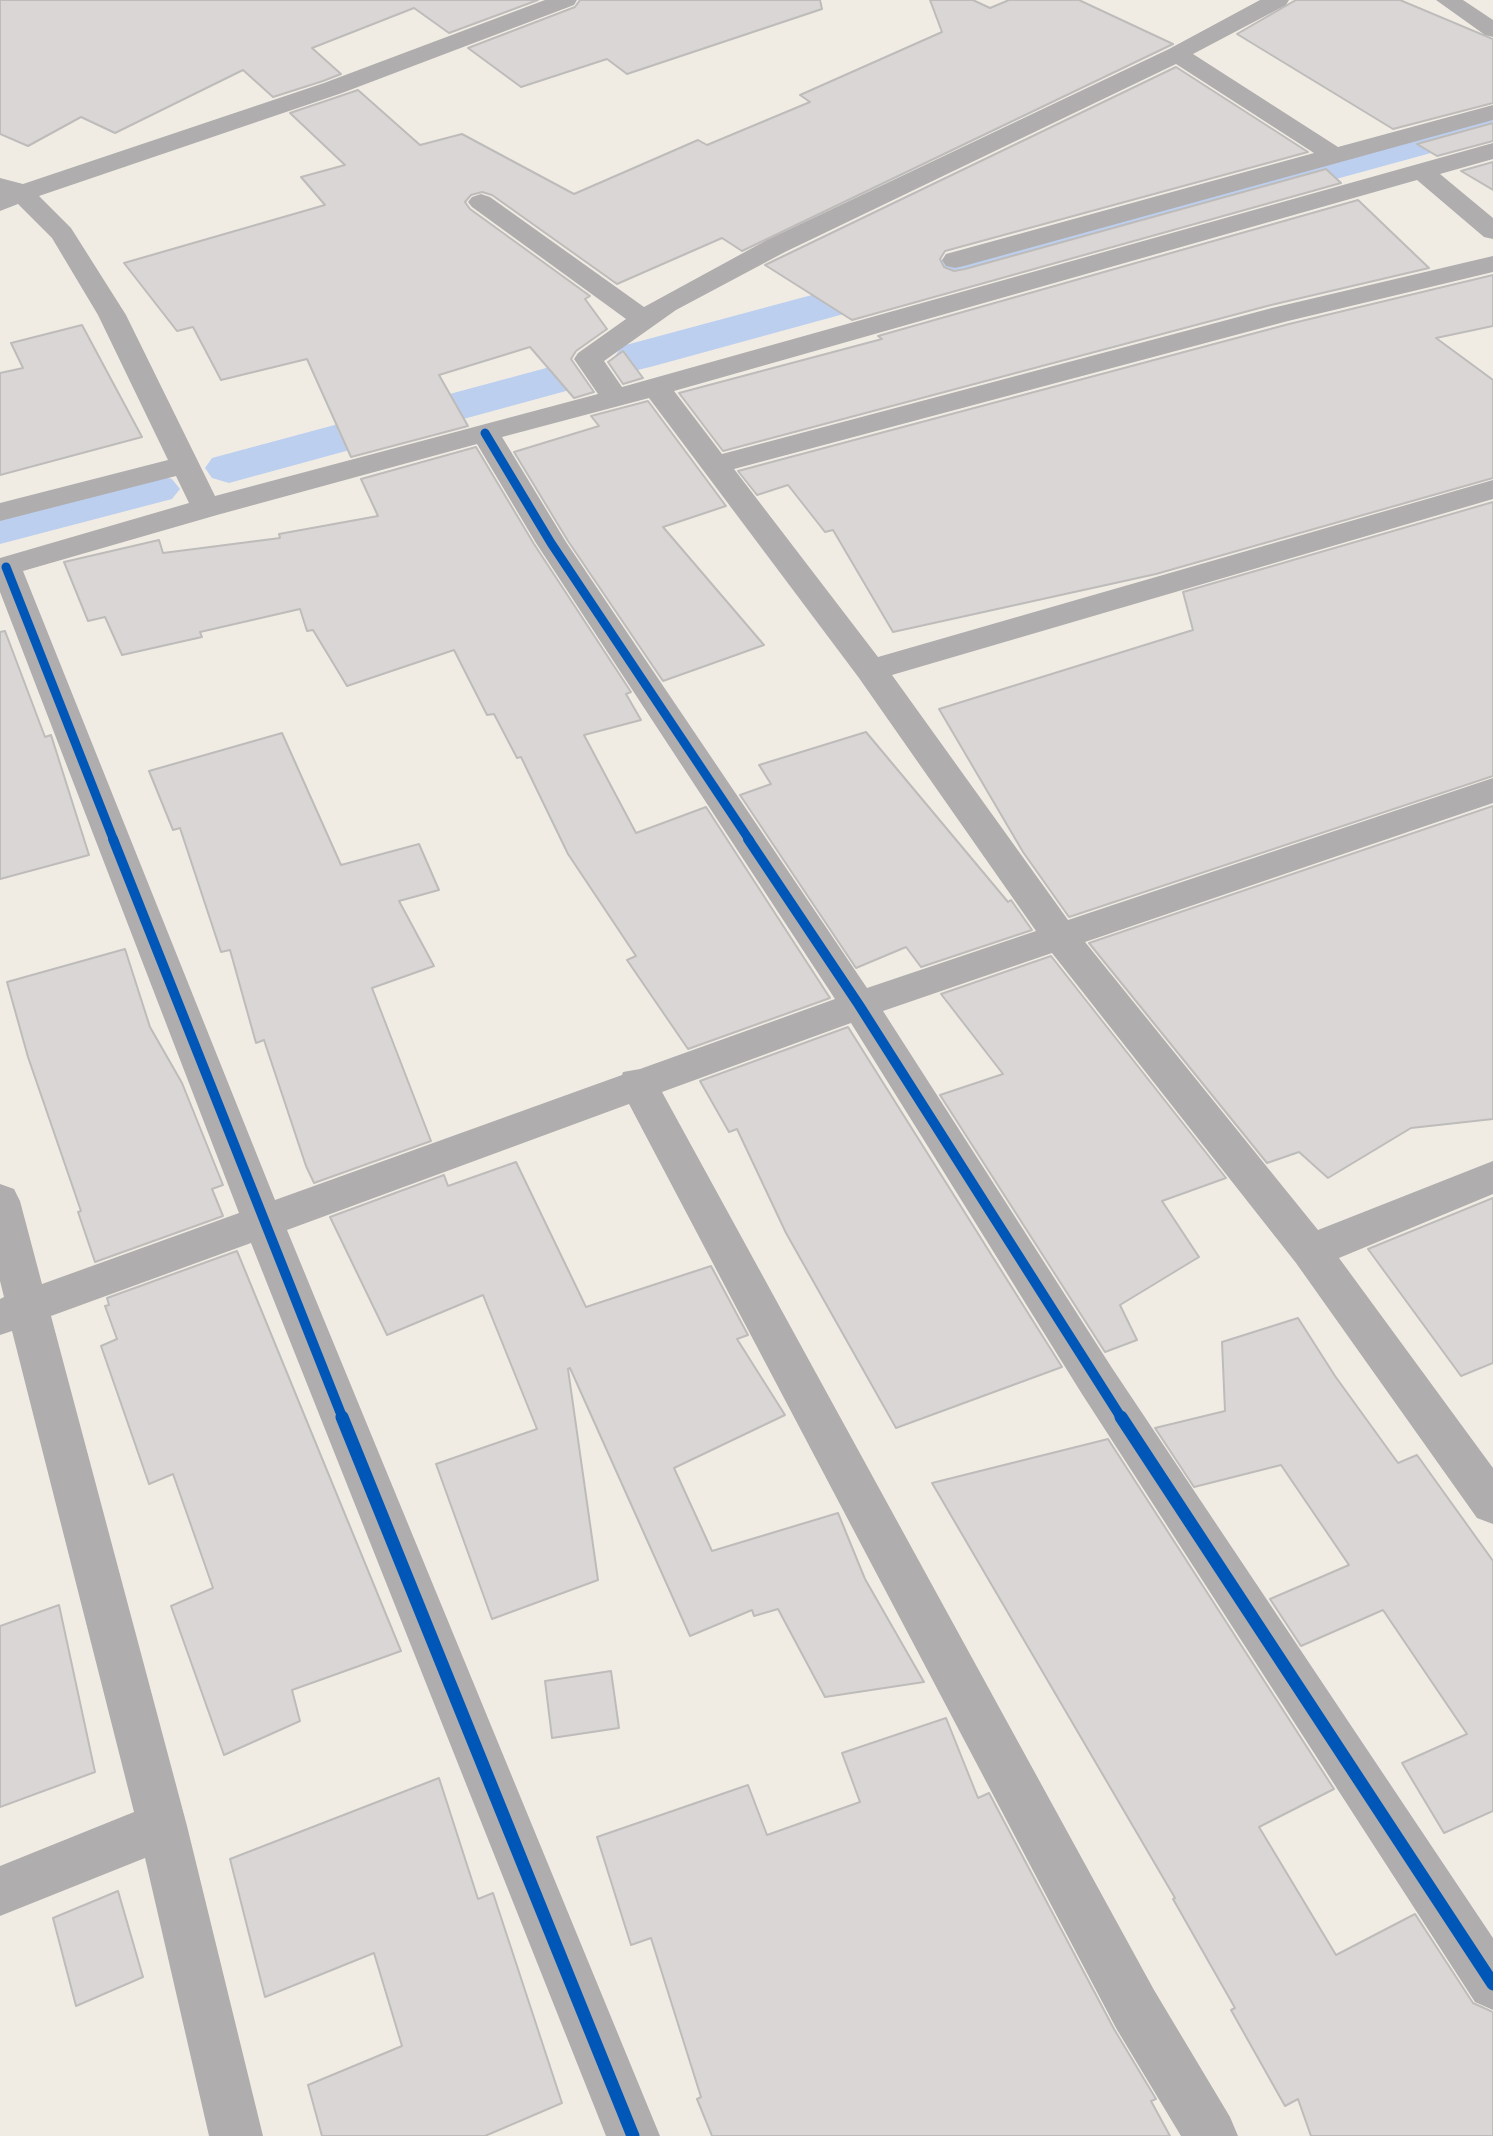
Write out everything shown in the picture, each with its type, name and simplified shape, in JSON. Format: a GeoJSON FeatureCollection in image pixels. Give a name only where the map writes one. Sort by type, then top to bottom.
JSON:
{"type":"FeatureCollection","features":[{"type":"Feature","properties":{"kind":"street"},"geometry":{"type":"LineString","coordinates":[[7,193],[333,88],[566,0]]}},
{"type":"Feature","properties":{"kind":"street"},"geometry":{"type":"LineString","coordinates":[[615,397],[588,359],[666,304],[776,246],[1177,54],[1219,29],[1278,0]]}},
{"type":"Feature","properties":{"kind":"street"},"geometry":{"type":"LineString","coordinates":[[1447,0],[1493,30]]}},
{"type":"Feature","properties":{"kind":"street"},"geometry":{"type":"LineString","coordinates":[[1177,54],[1335,156]]}},
{"type":"Feature","properties":{"kind":"street"},"geometry":{"type":"LineString","coordinates":[[954,260],[1493,112]]}},
{"type":"Feature","properties":{"kind":"street"},"geometry":{"type":"LineString","coordinates":[[633,2136],[262,1221],[3,568],[206,508],[656,387],[1493,151]]}},
{"type":"Feature","properties":{"kind":"street"},"geometry":{"type":"LineString","coordinates":[[1422,172],[1493,230]]}},
{"type":"Feature","properties":{"kind":"street"},"geometry":{"type":"LineString","coordinates":[[7,193],[62,234],[112,315],[206,508]]}},
{"type":"Feature","properties":{"kind":"street"},"geometry":{"type":"LineString","coordinates":[[481,201],[645,320]]}},
{"type":"Feature","properties":{"kind":"street"},"geometry":{"type":"LineString","coordinates":[[715,465],[1282,314],[1493,264]]}},
{"type":"Feature","properties":{"kind":"street"},"geometry":{"type":"LineString","coordinates":[[656,387],[871,670],[1059,936],[1311,1251],[1493,1504]]}},
{"type":"Feature","properties":{"kind":"street"},"geometry":{"type":"LineString","coordinates":[[485,433],[551,543],[859,1004],[1097,1381],[1493,1984]]}},
{"type":"Feature","properties":{"kind":"street"},"geometry":{"type":"LineString","coordinates":[[0,512],[185,464]]}},
{"type":"Feature","properties":{"kind":"street"},"geometry":{"type":"LineString","coordinates":[[871,670],[1493,489]]}},
{"type":"Feature","properties":{"kind":"street"},"geometry":{"type":"LineString","coordinates":[[13,1312],[859,1004],[1493,790]]}},
{"type":"Feature","properties":{"kind":"street"},"geometry":{"type":"LineString","coordinates":[[637,1083],[1128,1996],[1211,2136]]}},
{"type":"Feature","properties":{"kind":"street"},"geometry":{"type":"LineString","coordinates":[[1311,1251],[1493,1177]]}},
{"type":"Feature","properties":{"kind":"street"},"geometry":{"type":"LineString","coordinates":[[0,1201],[13,1312],[162,1826],[236,2136]]}},
{"type":"Feature","properties":{"kind":"street"},"geometry":{"type":"LineString","coordinates":[[0,1891],[162,1826]]}},
{"type":"Feature","properties":{"kind":"building"},"geometry":{"type":"Polygon","coordinates":[[[0,0],[538,0],[449,33],[414,8],[312,48],[341,74],[323,81],[273,97],[243,70],[115,133],[81,117],[28,146],[0,134],[0,0]]]}},
{"type":"Feature","properties":{"kind":"building"},"geometry":{"type":"Polygon","coordinates":[[[580,0],[820,0],[822,9],[627,74],[607,59],[521,87],[468,48],[575,7],[580,0]]]}},
{"type":"Feature","properties":{"kind":"building"},"geometry":{"type":"Polygon","coordinates":[[[930,0],[973,0],[990,8],[1009,0],[1079,0],[1173,44],[742,251],[722,238],[617,284],[492,195],[482,192],[471,195],[465,202],[470,209],[590,296],[585,299],[607,329],[576,351],[571,359],[594,392],[574,398],[530,347],[439,375],[468,426],[351,457],[307,359],[221,380],[193,327],[177,331],[124,263],[325,205],[301,177],[345,165],[290,113],[358,90],[420,145],[462,134],[574,194],[698,140],[707,145],[810,102],[800,95],[942,32],[930,0]]]}},
{"type":"Feature","properties":{"kind":"building"},"geometry":{"type":"Polygon","coordinates":[[[1296,0],[1400,0],[1493,39],[1493,103],[1393,129],[1237,34],[1296,0]]]}},
{"type":"Feature","properties":{"kind":"building"},"geometry":{"type":"Polygon","coordinates":[[[1176,67],[1308,152],[945,251],[940,259],[944,267],[954,271],[965,269],[1326,169],[1341,183],[852,320],[765,265],[1176,67]]]}},
{"type":"Feature","properties":{"kind":"building"},"geometry":{"type":"Polygon","coordinates":[[[1493,123],[1493,141],[1437,156],[1417,144],[1493,123]]]}},
{"type":"Feature","properties":{"kind":"building"},"geometry":{"type":"Polygon","coordinates":[[[1493,162],[1493,190],[1461,171],[1493,162]]]}},
{"type":"Feature","properties":{"kind":"building"},"geometry":{"type":"Polygon","coordinates":[[[1358,200],[1429,268],[1271,305],[723,451],[679,393],[882,339],[878,336],[1358,200]]]}},
{"type":"Feature","properties":{"kind":"building"},"geometry":{"type":"Polygon","coordinates":[[[1493,275],[1493,326],[1436,338],[1493,380],[1493,478],[1156,574],[893,632],[833,530],[825,532],[788,485],[757,495],[738,471],[1289,324],[1493,275]]]}},
{"type":"Feature","properties":{"kind":"building"},"geometry":{"type":"Polygon","coordinates":[[[82,325],[142,437],[0,475],[0,373],[23,368],[11,343],[82,325]]]}},
{"type":"Feature","properties":{"kind":"building"},"geometry":{"type":"Polygon","coordinates":[[[623,351],[643,378],[623,384],[608,362],[623,351]]]}},
{"type":"Feature","properties":{"kind":"building"},"geometry":{"type":"Polygon","coordinates":[[[648,401],[726,506],[663,527],[764,645],[663,681],[568,541],[514,452],[599,426],[591,416],[648,401]]]}},
{"type":"Feature","properties":{"kind":"building"},"geometry":{"type":"Polygon","coordinates":[[[476,447],[534,544],[631,692],[626,694],[641,720],[584,735],[636,833],[706,807],[830,998],[688,1049],[627,960],[636,956],[568,854],[521,757],[517,758],[494,714],[487,715],[454,650],[347,686],[313,630],[307,631],[300,609],[200,632],[202,637],[122,655],[105,617],[88,621],[64,562],[159,540],[163,553],[280,538],[279,534],[378,516],[361,479],[476,447]]]}},
{"type":"Feature","properties":{"kind":"building"},"geometry":{"type":"Polygon","coordinates":[[[1493,502],[1493,776],[1069,917],[1023,852],[939,709],[1193,630],[1183,592],[1493,502]]]}},
{"type":"Feature","properties":{"kind":"building"},"geometry":{"type":"Polygon","coordinates":[[[5,631],[45,737],[51,735],[89,855],[0,879],[0,632],[5,631]]]}},
{"type":"Feature","properties":{"kind":"building"},"geometry":{"type":"Polygon","coordinates":[[[866,732],[1008,902],[1011,900],[1032,930],[921,967],[906,947],[856,968],[740,795],[771,784],[759,765],[866,732]]]}},
{"type":"Feature","properties":{"kind":"building"},"geometry":{"type":"Polygon","coordinates":[[[282,733],[341,865],[419,844],[439,890],[399,901],[434,966],[372,988],[431,1141],[314,1183],[264,1040],[256,1043],[230,950],[221,952],[180,828],[173,830],[149,771],[282,733]]]}},
{"type":"Feature","properties":{"kind":"building"},"geometry":{"type":"Polygon","coordinates":[[[1493,806],[1493,1119],[1411,1128],[1328,1178],[1299,1152],[1267,1163],[1089,943],[1493,806]]]}},
{"type":"Feature","properties":{"kind":"building"},"geometry":{"type":"Polygon","coordinates":[[[125,949],[150,1027],[182,1083],[223,1185],[212,1189],[223,1216],[95,1262],[78,1212],[81,1211],[28,1057],[7,982],[125,949]]]}},
{"type":"Feature","properties":{"kind":"building"},"geometry":{"type":"Polygon","coordinates":[[[1051,956],[1226,1178],[1162,1201],[1199,1257],[1120,1305],[1137,1340],[1105,1352],[940,1095],[1003,1074],[941,994],[1051,956]]]}},
{"type":"Feature","properties":{"kind":"building"},"geometry":{"type":"Polygon","coordinates":[[[848,1027],[1062,1367],[896,1428],[786,1233],[737,1129],[729,1132],[700,1081],[848,1027]]]}},
{"type":"Feature","properties":{"kind":"building"},"geometry":{"type":"Polygon","coordinates":[[[516,1162],[586,1307],[711,1266],[748,1335],[737,1339],[785,1415],[674,1468],[712,1551],[838,1513],[865,1579],[924,1682],[825,1697],[778,1609],[754,1616],[752,1610],[690,1636],[570,1368],[568,1369],[598,1580],[492,1619],[436,1464],[537,1429],[483,1295],[387,1335],[330,1217],[444,1175],[448,1186],[516,1162]]]}},
{"type":"Feature","properties":{"kind":"building"},"geometry":{"type":"Polygon","coordinates":[[[1493,1198],[1493,1363],[1461,1376],[1368,1249],[1493,1198]]]}},
{"type":"Feature","properties":{"kind":"building"},"geometry":{"type":"Polygon","coordinates":[[[237,1251],[401,1651],[292,1690],[300,1721],[224,1755],[171,1606],[213,1588],[173,1474],[149,1484],[101,1346],[117,1339],[105,1306],[109,1305],[107,1298],[237,1251]]]}},
{"type":"Feature","properties":{"kind":"building"},"geometry":{"type":"Polygon","coordinates":[[[1298,1318],[1335,1376],[1398,1463],[1417,1455],[1493,1561],[1493,1811],[1444,1833],[1402,1763],[1467,1734],[1383,1610],[1301,1646],[1270,1599],[1349,1565],[1281,1465],[1194,1487],[1155,1428],[1225,1411],[1222,1342],[1298,1318]]]}},
{"type":"Feature","properties":{"kind":"building"},"geometry":{"type":"Polygon","coordinates":[[[1108,1439],[1334,1789],[1259,1827],[1336,1955],[1415,1914],[1473,2003],[1493,2012],[1493,2136],[1311,2136],[1298,2099],[1285,2106],[1231,2010],[1235,2008],[1173,1899],[1175,1898],[932,1483],[1108,1439]]]}},
{"type":"Feature","properties":{"kind":"building"},"geometry":{"type":"Polygon","coordinates":[[[59,1605],[95,1772],[0,1807],[0,1626],[59,1605]]]}},
{"type":"Feature","properties":{"kind":"building"},"geometry":{"type":"Polygon","coordinates":[[[611,1671],[619,1728],[552,1738],[545,1681],[611,1671]]]}},
{"type":"Feature","properties":{"kind":"building"},"geometry":{"type":"Polygon","coordinates":[[[946,1718],[978,1798],[989,1793],[1114,2029],[1156,2099],[1151,2101],[1170,2136],[712,2136],[697,2099],[701,2097],[651,1938],[631,1945],[597,1837],[748,1785],[767,1835],[860,1802],[842,1753],[946,1718]]]}},
{"type":"Feature","properties":{"kind":"building"},"geometry":{"type":"Polygon","coordinates":[[[439,1778],[478,1899],[493,1893],[562,2103],[485,2136],[322,2136],[308,2085],[402,2046],[374,1953],[265,1997],[230,1859],[439,1778]]]}},
{"type":"Feature","properties":{"kind":"building"},"geometry":{"type":"Polygon","coordinates":[[[118,1891],[143,1977],[76,2006],[53,1918],[118,1891]]]}},
{"type":"Feature","properties":{"kind":"waterway"},"geometry":{"type":"LineString","coordinates":[[638,356],[1493,124]]}},
{"type":"Feature","properties":{"kind":"waterway"},"geometry":{"type":"LineString","coordinates":[[229,468],[561,378]]}},
{"type":"Feature","properties":{"kind":"waterway"},"geometry":{"type":"LineString","coordinates":[[0,529],[155,489]]}},
{"type":"Feature","properties":{"kind":"cycle path"},"geometry":{"type":"LineString","coordinates":[[485,433],[551,543],[859,1005],[1097,1381],[1493,1984]]}},
{"type":"Feature","properties":{"kind":"cycle path"},"geometry":{"type":"LineString","coordinates":[[6,567],[263,1221],[633,2136]]}}]}
